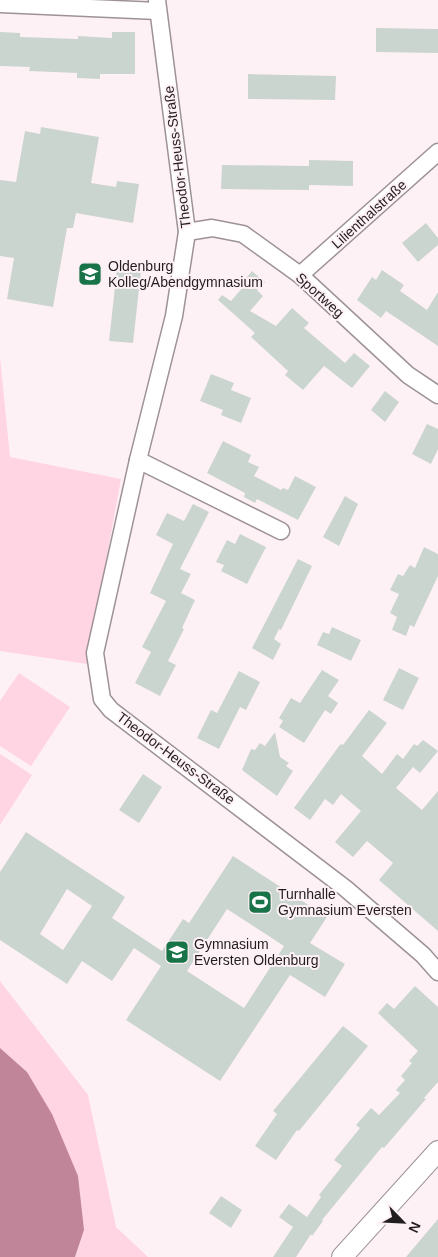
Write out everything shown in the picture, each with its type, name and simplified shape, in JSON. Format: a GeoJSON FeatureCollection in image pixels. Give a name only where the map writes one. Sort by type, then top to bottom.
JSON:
{"type":"FeatureCollection","features":[{"type":"Feature","properties":{"kind":"street"},"geometry":{"type":"LineString","coordinates":[[0,4],[157,6]]}},
{"type":"Feature","properties":{"kind":"street","name":"Theodor-Heuss-Straße"},"geometry":{"type":"LineString","coordinates":[[157,6],[187,232],[174,316],[138,460],[96,654],[102,699],[111,710],[345,888],[423,956],[438,972]]}},
{"type":"Feature","properties":{"kind":"street","name":"Lilienthalstraße"},"geometry":{"type":"LineString","coordinates":[[300,275],[438,152]]}},
{"type":"Feature","properties":{"kind":"street","name":"Sportweg"},"geometry":{"type":"LineString","coordinates":[[187,232],[212,228],[243,234],[300,275],[408,375],[438,395]]}},
{"type":"Feature","properties":{"kind":"street"},"geometry":{"type":"LineString","coordinates":[[138,460],[281,531]]}},
{"type":"Feature","properties":{"kind":"street"},"geometry":{"type":"LineString","coordinates":[[342,1257],[438,1151]]}},
{"type":"Feature","properties":{"kind":"shaded area"},"geometry":{"type":"Polygon","coordinates":[[[0,357],[10,457],[121,479],[87,664],[0,651],[0,357]]]}},
{"type":"Feature","properties":{"kind":"shaded area"},"geometry":{"type":"Polygon","coordinates":[[[19,673],[70,707],[31,766],[0,746],[0,701],[19,673]]]}},
{"type":"Feature","properties":{"kind":"shaded area"},"geometry":{"type":"Polygon","coordinates":[[[0,754],[32,775],[0,825],[0,754]]]}},
{"type":"Feature","properties":{"kind":"shaded area"},"geometry":{"type":"Polygon","coordinates":[[[0,981],[88,1095],[116,1227],[148,1257],[75,1257],[84,1230],[27,1072],[0,1048],[0,981]]]}},
{"type":"Feature","properties":{"kind":"shaded area"},"geometry":{"type":"Polygon","coordinates":[[[0,1048],[27,1072],[52,1114],[78,1176],[84,1230],[75,1257],[0,1257],[0,1048]]]}},
{"type":"Feature","properties":{"kind":"building"},"geometry":{"type":"Polygon","coordinates":[[[376,28],[438,29],[438,53],[376,52],[376,28]]]}},
{"type":"Feature","properties":{"kind":"building"},"geometry":{"type":"Polygon","coordinates":[[[0,32],[20,33],[20,37],[78,39],[78,36],[112,38],[112,32],[135,32],[135,74],[100,74],[100,79],[77,78],[77,73],[29,71],[30,67],[0,66],[0,32]]]}},
{"type":"Feature","properties":{"kind":"building"},"geometry":{"type":"Polygon","coordinates":[[[248,74],[336,76],[335,100],[248,99],[248,74]]]}},
{"type":"Feature","properties":{"kind":"building"},"geometry":{"type":"Polygon","coordinates":[[[41,127],[99,137],[91,183],[116,187],[117,181],[139,184],[133,223],[76,213],[73,228],[67,228],[53,307],[7,299],[14,258],[0,256],[0,180],[16,182],[25,131],[40,134],[41,127]]]}},
{"type":"Feature","properties":{"kind":"building"},"geometry":{"type":"Polygon","coordinates":[[[309,160],[353,161],[353,186],[309,185],[309,190],[221,189],[222,165],[309,166],[309,160]]]}},
{"type":"Feature","properties":{"kind":"building"},"geometry":{"type":"Polygon","coordinates":[[[426,223],[438,238],[438,245],[418,262],[402,243],[426,223]]]}},
{"type":"Feature","properties":{"kind":"building"},"geometry":{"type":"Polygon","coordinates":[[[117,269],[141,271],[133,343],[109,341],[117,269]]]}},
{"type":"Feature","properties":{"kind":"building"},"geometry":{"type":"Polygon","coordinates":[[[382,270],[404,285],[400,291],[427,310],[438,292],[438,346],[386,311],[381,318],[357,300],[372,277],[376,280],[382,270]]]}},
{"type":"Feature","properties":{"kind":"building"},"geometry":{"type":"Polygon","coordinates":[[[252,271],[265,282],[257,290],[263,296],[250,311],[276,326],[292,308],[309,323],[304,328],[345,363],[354,353],[370,366],[352,388],[324,366],[303,390],[285,375],[288,371],[251,337],[255,333],[218,300],[222,295],[231,301],[244,286],[242,283],[252,271]]]}},
{"type":"Feature","properties":{"kind":"building"},"geometry":{"type":"Polygon","coordinates":[[[211,374],[234,383],[231,390],[251,398],[241,423],[221,415],[223,410],[200,401],[211,374]]]}},
{"type":"Feature","properties":{"kind":"building"},"geometry":{"type":"Polygon","coordinates":[[[385,391],[399,402],[385,422],[371,410],[385,391]]]}},
{"type":"Feature","properties":{"kind":"building"},"geometry":{"type":"Polygon","coordinates":[[[427,424],[438,429],[438,449],[431,464],[412,454],[427,424]]]}},
{"type":"Feature","properties":{"kind":"building"},"geometry":{"type":"Polygon","coordinates":[[[223,441],[251,455],[248,462],[259,467],[254,476],[281,490],[283,488],[288,490],[295,476],[316,487],[298,520],[257,499],[255,503],[244,497],[245,493],[207,473],[223,441]]]}},
{"type":"Feature","properties":{"kind":"building"},"geometry":{"type":"Polygon","coordinates":[[[345,496],[358,504],[339,546],[323,537],[345,496]]]}},
{"type":"Feature","properties":{"kind":"building"},"geometry":{"type":"Polygon","coordinates":[[[193,504],[209,512],[180,569],[191,574],[181,593],[195,600],[182,628],[184,629],[168,661],[176,665],[160,696],[135,683],[151,652],[142,647],[166,601],[150,593],[173,544],[156,535],[167,513],[184,521],[193,504]]]}},
{"type":"Feature","properties":{"kind":"building"},"geometry":{"type":"Polygon","coordinates":[[[240,534],[266,547],[247,584],[221,571],[224,565],[216,562],[227,540],[235,544],[240,534]]]}},
{"type":"Feature","properties":{"kind":"building"},"geometry":{"type":"Polygon","coordinates":[[[424,547],[438,554],[438,576],[414,627],[410,625],[406,636],[392,630],[397,617],[390,613],[399,594],[390,590],[398,574],[403,576],[410,565],[415,568],[424,547]]]}},
{"type":"Feature","properties":{"kind":"building"},"geometry":{"type":"Polygon","coordinates":[[[298,559],[312,566],[281,630],[279,629],[274,639],[281,644],[273,660],[252,648],[298,559]]]}},
{"type":"Feature","properties":{"kind":"building"},"geometry":{"type":"Polygon","coordinates":[[[332,627],[361,640],[351,661],[317,645],[323,632],[329,634],[332,627]]]}},
{"type":"Feature","properties":{"kind":"building"},"geometry":{"type":"Polygon","coordinates":[[[399,668],[419,678],[403,710],[383,700],[399,668]]]}},
{"type":"Feature","properties":{"kind":"building"},"geometry":{"type":"Polygon","coordinates":[[[322,670],[339,680],[328,696],[338,703],[331,714],[325,710],[304,743],[279,727],[283,721],[279,718],[291,698],[300,703],[322,670]]]}},
{"type":"Feature","properties":{"kind":"building"},"geometry":{"type":"Polygon","coordinates":[[[239,671],[260,682],[246,710],[240,707],[219,749],[197,738],[211,710],[217,713],[239,671]]]}},
{"type":"Feature","properties":{"kind":"building"},"geometry":{"type":"Polygon","coordinates":[[[369,710],[387,723],[362,756],[382,774],[397,754],[403,759],[414,744],[417,746],[423,740],[438,751],[420,773],[413,767],[396,788],[422,810],[438,791],[438,931],[379,880],[393,863],[367,841],[353,857],[335,842],[361,811],[341,794],[333,805],[325,799],[310,820],[294,808],[339,746],[343,745],[369,710]]]}},
{"type":"Feature","properties":{"kind":"building"},"geometry":{"type":"Polygon","coordinates":[[[275,732],[280,757],[289,763],[286,766],[293,771],[277,796],[242,770],[251,749],[255,750],[260,743],[265,746],[275,732]]]}},
{"type":"Feature","properties":{"kind":"building"},"geometry":{"type":"Polygon","coordinates":[[[143,774],[162,787],[139,823],[119,810],[143,774]]]}},
{"type":"Feature","properties":{"kind":"building"},"geometry":{"type":"Polygon","coordinates":[[[26,832],[125,897],[112,918],[162,951],[183,919],[189,923],[233,856],[327,917],[310,943],[345,964],[325,997],[290,975],[220,1081],[126,1020],[161,966],[134,948],[112,981],[82,961],[67,984],[0,940],[0,872],[26,832]],[[67,889],[40,934],[63,950],[92,906],[67,889]],[[227,909],[187,971],[244,1008],[284,946],[227,909]]]}},
{"type":"Feature","properties":{"kind":"building"},"geometry":{"type":"Polygon","coordinates":[[[415,986],[438,1007],[438,1082],[424,1098],[426,1099],[384,1148],[382,1147],[322,1220],[296,1257],[273,1257],[293,1227],[279,1217],[289,1204],[307,1217],[321,1197],[319,1195],[342,1166],[334,1160],[360,1128],[356,1125],[371,1108],[379,1115],[400,1093],[396,1090],[405,1080],[401,1076],[412,1063],[409,1061],[418,1051],[378,1013],[387,1003],[394,1009],[415,986]]]}},
{"type":"Feature","properties":{"kind":"building"},"geometry":{"type":"Polygon","coordinates":[[[343,1026],[368,1046],[299,1131],[297,1130],[276,1160],[255,1146],[277,1114],[273,1111],[343,1026]]]}},
{"type":"Feature","properties":{"kind":"building"},"geometry":{"type":"Polygon","coordinates":[[[221,1196],[242,1210],[231,1228],[209,1213],[221,1196]]]}},
{"type":"Feature","properties":{"kind":"building"},"geometry":{"type":"Polygon","coordinates":[[[438,1219],[438,1257],[406,1257],[438,1219]]]}},
{"type":"Feature","properties":{"kind":"place","name":"Oldenburg Kolleg/Abendgymnasium"},"geometry":{"type":"Point","coordinates":[90,274]}},
{"type":"Feature","properties":{"kind":"place","name":"Turnhalle Gymnasium Eversten"},"geometry":{"type":"Point","coordinates":[260,902]}},
{"type":"Feature","properties":{"kind":"place","name":"Gymnasium Eversten Oldenburg"},"geometry":{"type":"Point","coordinates":[177,952]}}]}
